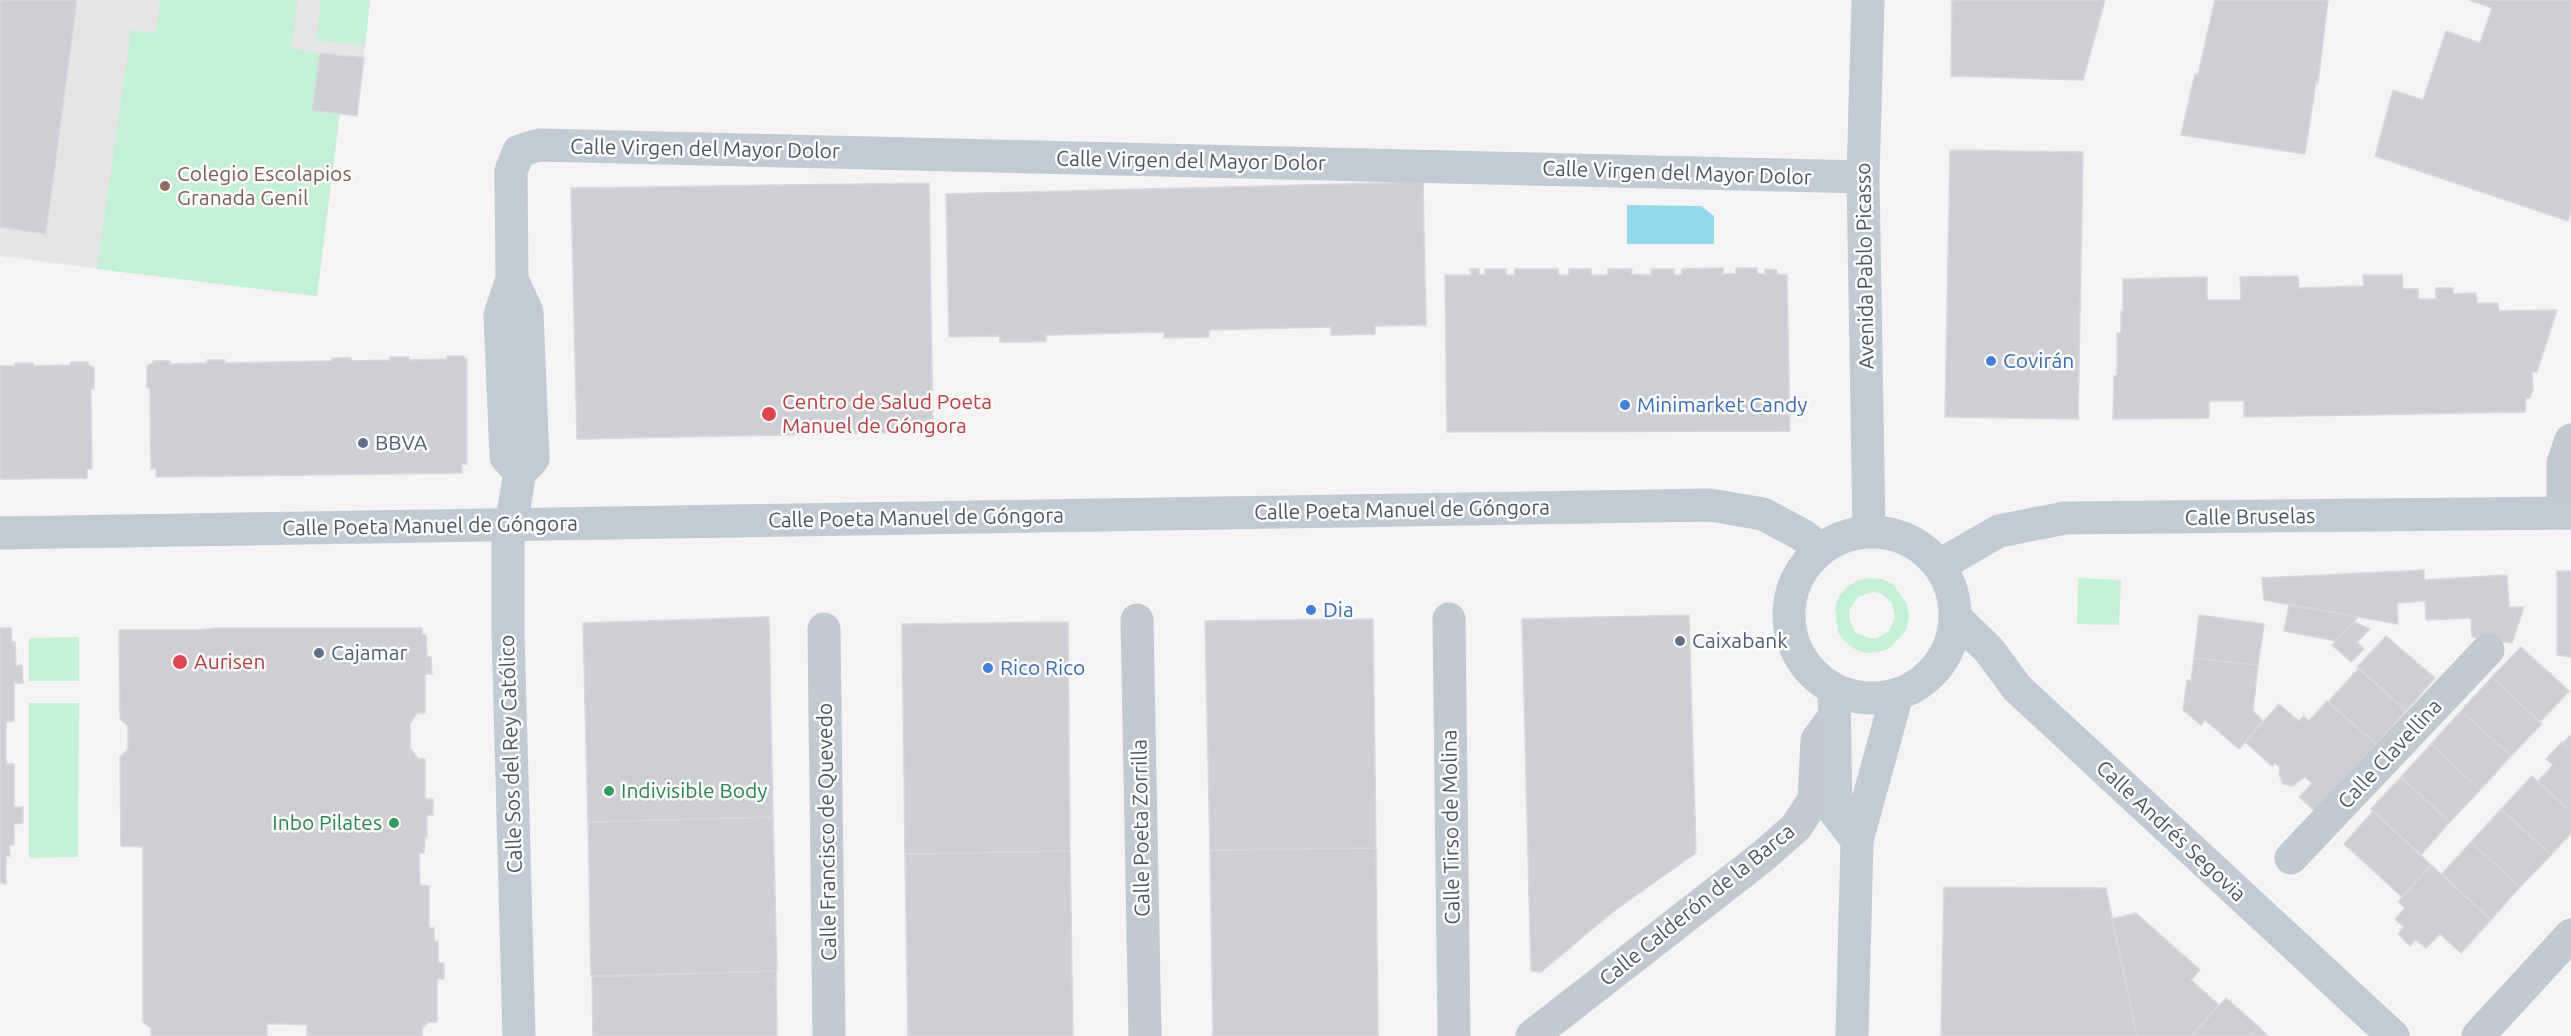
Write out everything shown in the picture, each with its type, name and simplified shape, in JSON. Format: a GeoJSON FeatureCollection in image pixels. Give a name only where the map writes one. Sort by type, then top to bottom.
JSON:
{"type":"FeatureCollection","features":[{"type":"Feature","properties":{"kind":"main road","name":"Avenida Pablo Picasso"},"geometry":{"type":"LineString","coordinates":[[1868,0],[1863,177],[1869,531]]}},
{"type":"Feature","properties":{"kind":"main road","name":"Calle Virgen del Mayor Dolor"},"geometry":{"type":"LineString","coordinates":[[519,151],[539,145],[1863,177]]}},
{"type":"Feature","properties":{"kind":"main road","name":"Calle Sos del Rey Católico"},"geometry":{"type":"LineString","coordinates":[[519,151],[511,171],[512,279],[527,312],[533,459],[520,472],[508,543],[508,632],[519,1036]]}},
{"type":"Feature","properties":{"kind":"main road","name":"Calle Poeta Manuel de Góngora"},"geometry":{"type":"LineString","coordinates":[[0,533],[1710,505],[1763,514],[1804,536],[1820,550]]}},
{"type":"Feature","properties":{"kind":"main road","name":"Calle Bruselas"},"geometry":{"type":"LineString","coordinates":[[1940,565],[1999,531],[2065,518],[2567,513]]}},
{"type":"Feature","properties":{"kind":"main road"},"geometry":{"type":"LineString","coordinates":[[1834,704],[1897,695],[1926,680],[1947,654],[1956,618],[1953,590],[1940,565],[1924,549],[1905,537],[1887,532],[1869,531],[1841,537],[1820,550],[1803,569],[1792,591],[1789,612],[1790,633],[1806,667],[1819,680],[1834,704],[1836,813],[1857,840]]}},
{"type":"Feature","properties":{"kind":"main road","name":"Calle Andrés Segovia"},"geometry":{"type":"LineString","coordinates":[[1956,618],[1989,650],[2025,695],[2393,1036]]}},
{"type":"Feature","properties":{"kind":"main road"},"geometry":{"type":"LineString","coordinates":[[1852,1036],[1857,840],[1897,695]]}},
{"type":"Feature","properties":{"kind":"street"},"geometry":{"type":"LineString","coordinates":[[2567,513],[2563,463],[2571,440]]}},
{"type":"Feature","properties":{"kind":"street","name":"Calle Tirso de Molina"},"geometry":{"type":"LineString","coordinates":[[1449,619],[1454,1036]]}},
{"type":"Feature","properties":{"kind":"street","name":"Calle Poeta Zorrilla"},"geometry":{"type":"LineString","coordinates":[[1137,620],[1145,1036]]}},
{"type":"Feature","properties":{"kind":"street","name":"Calle Francisco de Quevedo"},"geometry":{"type":"LineString","coordinates":[[824,629],[829,1036]]}},
{"type":"Feature","properties":{"kind":"street","name":"Calle Clavellina"},"geometry":{"type":"LineString","coordinates":[[2291,858],[2488,650]]}},
{"type":"Feature","properties":{"kind":"street","name":"Calle Calderón de la Barca"},"geometry":{"type":"LineString","coordinates":[[1532,1036],[1762,857],[1796,827],[1814,800],[1817,740],[1834,704]]}},
{"type":"Feature","properties":{"kind":"street"},"geometry":{"type":"LineString","coordinates":[[2478,1036],[2571,935]]}},
{"type":"Feature","properties":{"kind":"shaded area","name":"Colegio Escolapios Granada Genil"},"geometry":{"type":"Polygon","coordinates":[[[0,0],[370,0],[357,116],[339,113],[317,296],[0,256],[0,0]]]}},
{"type":"Feature","properties":{"kind":"green space","name":"Colegio Escolapios Granada Genil"},"geometry":{"type":"Polygon","coordinates":[[[160,0],[298,0],[291,49],[320,53],[312,109],[340,113],[317,296],[97,269],[131,30],[156,33],[160,0]]]}},
{"type":"Feature","properties":{"kind":"green space"},"geometry":{"type":"Polygon","coordinates":[[[321,0],[370,0],[365,46],[316,40],[321,0]]]}},
{"type":"Feature","properties":{"kind":"green space"},"geometry":{"type":"Polygon","coordinates":[[[2078,578],[2121,580],[2119,625],[2077,624],[2078,578]]]}},
{"type":"Feature","properties":{"kind":"green space"},"geometry":{"type":"Polygon","coordinates":[[[1882,579],[1893,584],[1907,604],[1909,616],[1907,629],[1890,648],[1866,653],[1845,642],[1838,632],[1835,608],[1839,596],[1858,580],[1882,579]],[[1872,592],[1858,597],[1849,610],[1849,618],[1855,632],[1869,638],[1877,638],[1889,631],[1895,618],[1892,603],[1881,593],[1872,592]]]}},
{"type":"Feature","properties":{"kind":"green space"},"geometry":{"type":"Polygon","coordinates":[[[79,637],[79,681],[29,681],[29,638],[79,637]]]}},
{"type":"Feature","properties":{"kind":"green space"},"geometry":{"type":"Polygon","coordinates":[[[29,703],[79,703],[78,857],[29,858],[29,703]]]}},
{"type":"Feature","properties":{"kind":"water"},"geometry":{"type":"Polygon","coordinates":[[[1627,205],[1701,206],[1714,216],[1714,244],[1627,244],[1627,205]]]}},
{"type":"Feature","properties":{"kind":"building"},"geometry":{"type":"Polygon","coordinates":[[[0,0],[77,0],[46,234],[0,227],[0,0]]]}},
{"type":"Feature","properties":{"kind":"building"},"geometry":{"type":"Polygon","coordinates":[[[1952,0],[2105,0],[2083,80],[1951,76],[1952,0]]]}},
{"type":"Feature","properties":{"kind":"building"},"geometry":{"type":"Polygon","coordinates":[[[2215,0],[2328,0],[2318,83],[2316,82],[2305,154],[2181,135],[2195,74],[2198,75],[2215,0]]]}},
{"type":"Feature","properties":{"kind":"building"},"geometry":{"type":"Polygon","coordinates":[[[2469,0],[2571,0],[2571,211],[2568,221],[2375,156],[2393,90],[2423,100],[2446,31],[2480,43],[2492,8],[2469,0]]]}},
{"type":"Feature","properties":{"kind":"building"},"geometry":{"type":"Polygon","coordinates":[[[320,53],[364,58],[357,116],[312,110],[320,53]]]}},
{"type":"Feature","properties":{"kind":"building"},"geometry":{"type":"Polygon","coordinates":[[[1950,150],[2083,152],[2078,419],[1945,417],[1950,150]]]}},
{"type":"Feature","properties":{"kind":"building"},"geometry":{"type":"Polygon","coordinates":[[[1423,182],[1426,325],[1375,326],[1375,334],[1331,335],[1331,327],[1209,330],[1209,337],[1164,338],[1164,332],[1046,335],[1046,341],[1028,342],[1000,342],[1000,336],[949,337],[946,194],[1423,182]]]}},
{"type":"Feature","properties":{"kind":"building"},"geometry":{"type":"Polygon","coordinates":[[[929,183],[933,432],[577,439],[571,188],[929,183]]]}},
{"type":"Feature","properties":{"kind":"building"},"geometry":{"type":"Polygon","coordinates":[[[1723,268],[1723,274],[1736,274],[1736,268],[1757,268],[1757,274],[1765,274],[1765,269],[1777,270],[1777,274],[1787,275],[1790,431],[1447,432],[1445,275],[1471,275],[1470,269],[1479,269],[1479,275],[1485,275],[1485,269],[1506,269],[1506,275],[1514,275],[1515,269],[1558,269],[1558,275],[1569,275],[1569,269],[1591,269],[1591,275],[1608,275],[1608,269],[1632,269],[1631,274],[1651,275],[1651,269],[1674,269],[1674,275],[1682,275],[1682,269],[1723,268]]]}},
{"type":"Feature","properties":{"kind":"building"},"geometry":{"type":"Polygon","coordinates":[[[2363,275],[2402,275],[2403,289],[2418,289],[2418,299],[2436,299],[2436,288],[2453,288],[2453,294],[2476,293],[2477,303],[2498,303],[2499,311],[2557,310],[2537,372],[2532,372],[2533,389],[2530,398],[2526,398],[2525,412],[2244,417],[2244,401],[2209,401],[2209,418],[2113,419],[2114,376],[2117,376],[2117,333],[2121,333],[2121,311],[2123,311],[2123,279],[2207,277],[2207,300],[2241,300],[2240,277],[2298,276],[2299,288],[2364,286],[2363,275]]]}},
{"type":"Feature","properties":{"kind":"building"},"geometry":{"type":"Polygon","coordinates":[[[447,356],[464,356],[464,359],[467,359],[467,464],[462,464],[462,473],[156,477],[156,468],[151,469],[150,388],[147,388],[147,367],[153,364],[153,361],[170,361],[170,364],[206,363],[207,360],[225,360],[225,363],[332,361],[332,358],[351,358],[351,361],[390,360],[390,357],[409,357],[409,360],[447,359],[447,356]]]}},
{"type":"Feature","properties":{"kind":"building"},"geometry":{"type":"Polygon","coordinates":[[[71,362],[88,362],[88,365],[94,368],[94,389],[91,389],[92,469],[87,469],[87,478],[0,479],[0,366],[15,366],[15,363],[33,363],[34,366],[70,365],[71,362]]]}},
{"type":"Feature","properties":{"kind":"building"},"geometry":{"type":"Polygon","coordinates":[[[2424,570],[2424,580],[2507,575],[2509,607],[2524,607],[2512,643],[2472,637],[2471,618],[2426,620],[2425,601],[2397,603],[2398,624],[2264,600],[2262,578],[2424,570]]]}},
{"type":"Feature","properties":{"kind":"building"},"geometry":{"type":"Polygon","coordinates":[[[2557,571],[2571,571],[2571,657],[2557,655],[2557,571]]]}},
{"type":"Feature","properties":{"kind":"building"},"geometry":{"type":"Polygon","coordinates":[[[2289,605],[2358,617],[2336,641],[2284,631],[2289,605]]]}},
{"type":"Feature","properties":{"kind":"building"},"geometry":{"type":"Polygon","coordinates":[[[1689,615],[1696,853],[1614,911],[1541,972],[1531,971],[1522,619],[1689,615]]]}},
{"type":"Feature","properties":{"kind":"building"},"geometry":{"type":"Polygon","coordinates":[[[2199,615],[2264,624],[2258,665],[2194,658],[2199,615]]]}},
{"type":"Feature","properties":{"kind":"building"},"geometry":{"type":"Polygon","coordinates":[[[769,617],[773,817],[588,822],[583,623],[769,617]]]}},
{"type":"Feature","properties":{"kind":"building"},"geometry":{"type":"Polygon","coordinates":[[[1373,619],[1376,848],[1210,850],[1205,621],[1373,619]]]}},
{"type":"Feature","properties":{"kind":"building"},"geometry":{"type":"Polygon","coordinates":[[[1068,622],[1070,851],[905,854],[902,624],[1068,622]]]}},
{"type":"Feature","properties":{"kind":"building"},"geometry":{"type":"Polygon","coordinates":[[[2354,622],[2370,629],[2357,642],[2364,649],[2351,662],[2332,645],[2354,622]]]}},
{"type":"Feature","properties":{"kind":"building"},"geometry":{"type":"Polygon","coordinates":[[[0,628],[11,628],[12,642],[15,642],[16,666],[22,665],[23,683],[14,683],[14,721],[6,722],[6,764],[14,764],[14,807],[23,807],[23,823],[14,824],[14,845],[9,845],[10,856],[6,856],[6,884],[0,883],[0,628]]]}},
{"type":"Feature","properties":{"kind":"building"},"geometry":{"type":"Polygon","coordinates":[[[422,628],[422,635],[426,635],[427,657],[431,657],[432,674],[425,674],[425,713],[417,713],[410,724],[410,748],[418,759],[425,759],[425,799],[433,799],[433,815],[427,815],[424,853],[419,853],[420,885],[429,886],[429,928],[434,928],[434,942],[438,941],[438,963],[444,963],[444,979],[437,979],[437,1022],[428,1022],[422,1029],[422,1036],[307,1036],[307,1025],[267,1024],[267,1036],[151,1036],[151,1028],[143,1022],[143,847],[121,846],[120,757],[128,749],[128,726],[120,719],[119,630],[422,628]]]}},
{"type":"Feature","properties":{"kind":"building"},"geometry":{"type":"Polygon","coordinates":[[[2386,636],[2435,678],[2406,711],[2357,667],[2386,636]]]}},
{"type":"Feature","properties":{"kind":"building"},"geometry":{"type":"Polygon","coordinates":[[[2521,647],[2569,691],[2540,722],[2492,677],[2521,647]]]}},
{"type":"Feature","properties":{"kind":"building"},"geometry":{"type":"Polygon","coordinates":[[[2194,658],[2258,665],[2253,711],[2263,721],[2239,749],[2205,720],[2201,725],[2183,710],[2187,680],[2191,681],[2194,658]]]}},
{"type":"Feature","properties":{"kind":"building"},"geometry":{"type":"Polygon","coordinates":[[[2359,668],[2406,711],[2376,744],[2328,702],[2359,668]]]}},
{"type":"Feature","properties":{"kind":"building"},"geometry":{"type":"Polygon","coordinates":[[[2492,677],[2542,724],[2511,756],[2461,711],[2492,677]]]}},
{"type":"Feature","properties":{"kind":"building"},"geometry":{"type":"Polygon","coordinates":[[[2327,701],[2376,744],[2316,812],[2299,797],[2312,783],[2305,777],[2293,786],[2283,784],[2279,774],[2280,768],[2275,763],[2272,766],[2245,742],[2279,704],[2299,721],[2304,716],[2309,721],[2327,701]]]}},
{"type":"Feature","properties":{"kind":"building"},"geometry":{"type":"Polygon","coordinates":[[[2461,711],[2511,756],[2480,790],[2431,744],[2461,711]]]}},
{"type":"Feature","properties":{"kind":"building"},"geometry":{"type":"Polygon","coordinates":[[[2571,734],[2571,751],[2563,743],[2571,734]]]}},
{"type":"Feature","properties":{"kind":"building"},"geometry":{"type":"Polygon","coordinates":[[[2562,742],[2571,751],[2571,812],[2538,781],[2553,765],[2546,759],[2562,742]]]}},
{"type":"Feature","properties":{"kind":"building"},"geometry":{"type":"Polygon","coordinates":[[[2431,744],[2480,790],[2450,822],[2401,777],[2431,744]]]}},
{"type":"Feature","properties":{"kind":"building"},"geometry":{"type":"Polygon","coordinates":[[[2532,776],[2571,812],[2571,833],[2551,855],[2501,809],[2532,776]]]}},
{"type":"Feature","properties":{"kind":"building"},"geometry":{"type":"Polygon","coordinates":[[[2401,777],[2450,822],[2421,855],[2371,809],[2401,777]]]}},
{"type":"Feature","properties":{"kind":"building"},"geometry":{"type":"Polygon","coordinates":[[[2501,809],[2551,855],[2520,887],[2471,842],[2501,809]]]}},
{"type":"Feature","properties":{"kind":"building"},"geometry":{"type":"Polygon","coordinates":[[[2373,811],[2431,865],[2402,897],[2344,844],[2373,811]]]}},
{"type":"Feature","properties":{"kind":"building"},"geometry":{"type":"Polygon","coordinates":[[[773,817],[777,971],[591,976],[588,822],[773,817]]]}},
{"type":"Feature","properties":{"kind":"building"},"geometry":{"type":"Polygon","coordinates":[[[2471,842],[2520,887],[2491,920],[2442,874],[2471,842]]]}},
{"type":"Feature","properties":{"kind":"building"},"geometry":{"type":"Polygon","coordinates":[[[1376,848],[1378,1036],[1213,1036],[1210,850],[1376,848]]]}},
{"type":"Feature","properties":{"kind":"building"},"geometry":{"type":"Polygon","coordinates":[[[1070,851],[1073,1036],[908,1036],[905,854],[1070,851]]]}},
{"type":"Feature","properties":{"kind":"building"},"geometry":{"type":"Polygon","coordinates":[[[2431,865],[2491,920],[2461,953],[2440,934],[2426,948],[2416,940],[2410,946],[2398,934],[2404,927],[2395,919],[2405,908],[2398,902],[2431,865]]]}},
{"type":"Feature","properties":{"kind":"building"},"geometry":{"type":"Polygon","coordinates":[[[1944,887],[2106,888],[2137,1036],[1941,1036],[1944,887]]]}},
{"type":"Feature","properties":{"kind":"building"},"geometry":{"type":"Polygon","coordinates":[[[2136,913],[2200,970],[2191,980],[2219,1005],[2191,1036],[2137,1036],[2112,919],[2136,913]]]}},
{"type":"Feature","properties":{"kind":"building"},"geometry":{"type":"Polygon","coordinates":[[[776,971],[777,1036],[593,1036],[592,977],[776,971]]]}},
{"type":"Feature","properties":{"kind":"building"},"geometry":{"type":"Polygon","coordinates":[[[2226,998],[2259,1027],[2251,1036],[2191,1036],[2226,998]]]}},
{"type":"Feature","properties":{"kind":"building"},"geometry":{"type":"Polygon","coordinates":[[[2259,1027],[2268,1036],[2251,1036],[2259,1027]]]}},
{"type":"Feature","properties":{"kind":"place","name":"Colegio Escolapios Granada Genil"},"geometry":{"type":"Point","coordinates":[165,186]}},
{"type":"Feature","properties":{"kind":"place","name":"Covirán"},"geometry":{"type":"Point","coordinates":[1991,361]}},
{"type":"Feature","properties":{"kind":"place","name":"Minimarket Candy"},"geometry":{"type":"Point","coordinates":[1625,405]}},
{"type":"Feature","properties":{"kind":"place","name":"Centro de Salud Poeta Manuel de Góngora"},"geometry":{"type":"Point","coordinates":[769,414]}},
{"type":"Feature","properties":{"kind":"place","name":"BBVA"},"geometry":{"type":"Point","coordinates":[363,443]}},
{"type":"Feature","properties":{"kind":"place","name":"Dia"},"geometry":{"type":"Point","coordinates":[1311,610]}},
{"type":"Feature","properties":{"kind":"place","name":"Caixabank"},"geometry":{"type":"Point","coordinates":[1680,641]}},
{"type":"Feature","properties":{"kind":"place","name":"Cajamar"},"geometry":{"type":"Point","coordinates":[319,653]}},
{"type":"Feature","properties":{"kind":"place","name":"Aurisen"},"geometry":{"type":"Point","coordinates":[180,662]}},
{"type":"Feature","properties":{"kind":"place","name":"Rico Rico"},"geometry":{"type":"Point","coordinates":[988,668]}},
{"type":"Feature","properties":{"kind":"place","name":"Indivisible Body"},"geometry":{"type":"Point","coordinates":[609,791]}},
{"type":"Feature","properties":{"kind":"place","name":"Inbo Pilates"},"geometry":{"type":"Point","coordinates":[394,823]}}]}
